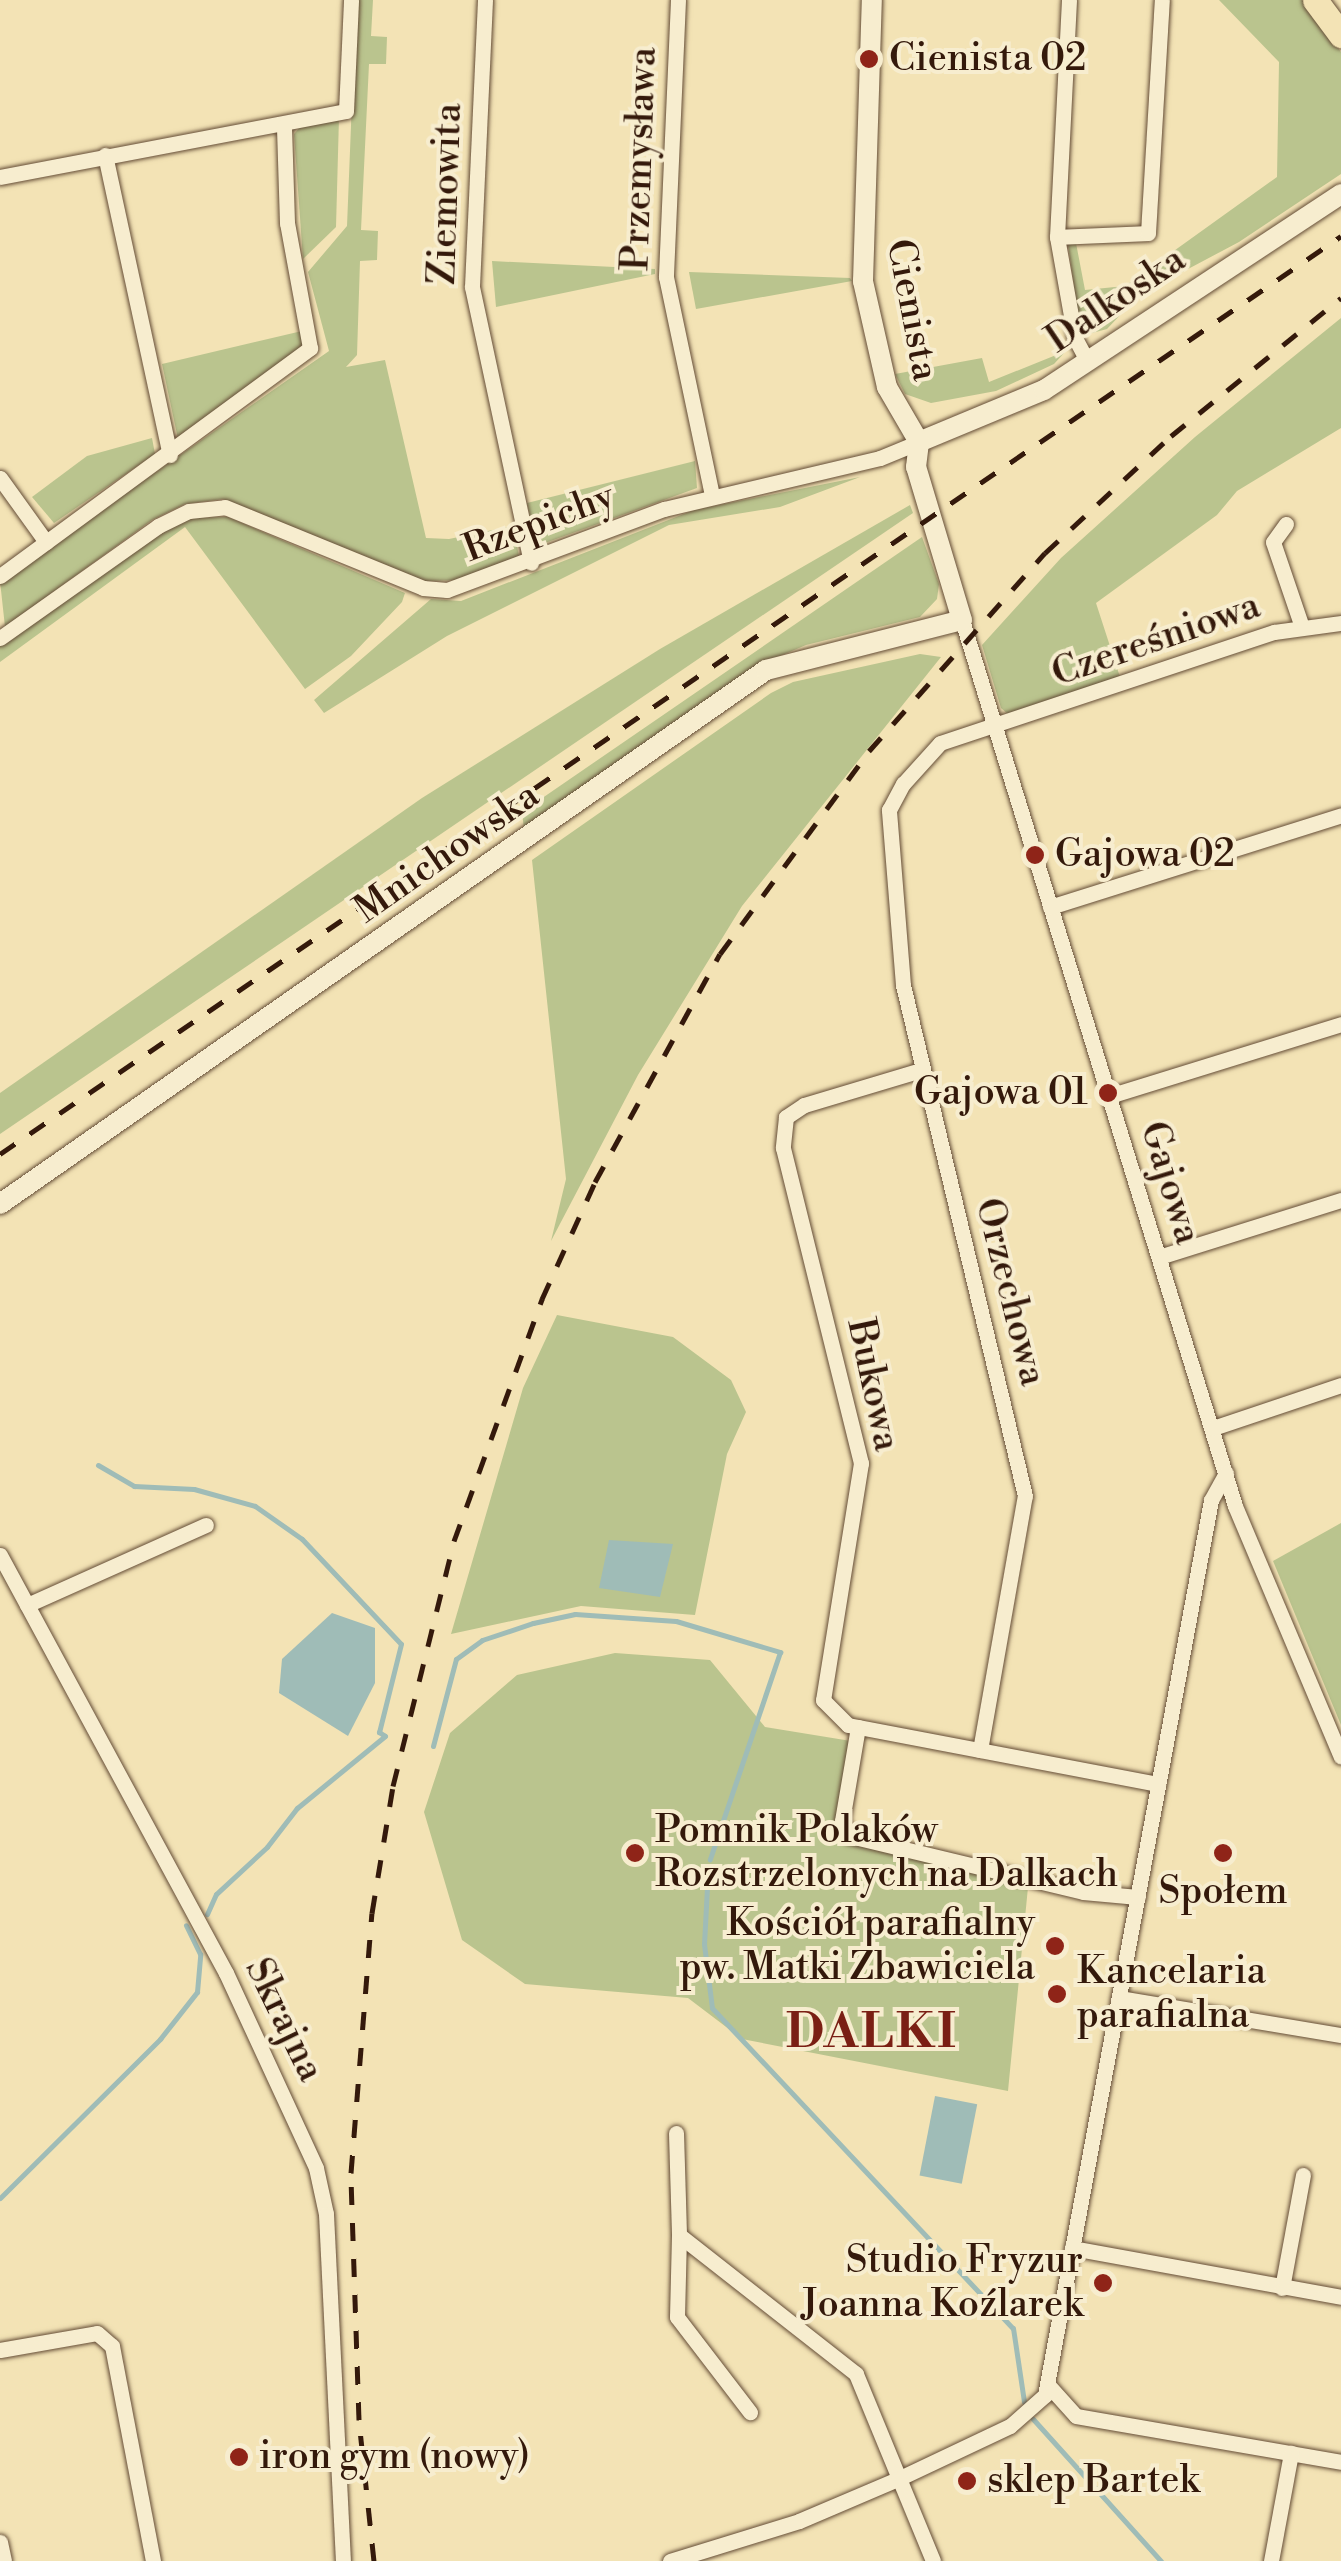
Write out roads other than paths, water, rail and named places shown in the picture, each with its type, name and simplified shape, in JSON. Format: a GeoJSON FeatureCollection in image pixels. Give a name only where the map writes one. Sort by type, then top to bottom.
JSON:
{"type":"FeatureCollection","features":[{"type":"Feature","properties":{"kind":"main road"},"geometry":{"type":"LineString","coordinates":[[1315,0],[1341,35]]}},
{"type":"Feature","properties":{"kind":"street"},"geometry":{"type":"LineString","coordinates":[[0,177],[105,155],[284,126],[346,111],[350,0]]}},
{"type":"Feature","properties":{"kind":"street","name":"Ziemowita"},"geometry":{"type":"LineString","coordinates":[[485,0],[472,286],[531,563]]}},
{"type":"Feature","properties":{"kind":"street","name":"Przemysława"},"geometry":{"type":"LineString","coordinates":[[678,0],[666,277],[712,496]]}},
{"type":"Feature","properties":{"kind":"street","name":"Cienista"},"geometry":{"type":"LineString","coordinates":[[872,0],[860,254],[887,386],[919,442],[916,467],[962,620]]}},
{"type":"Feature","properties":{"kind":"street"},"geometry":{"type":"LineString","coordinates":[[1069,0],[1057,237],[1075,338],[1088,362]]}},
{"type":"Feature","properties":{"kind":"street"},"geometry":{"type":"LineString","coordinates":[[1057,237],[1148,234],[1162,0]]}},
{"type":"Feature","properties":{"kind":"street"},"geometry":{"type":"LineString","coordinates":[[0,576],[170,455],[310,348],[287,222],[284,126]]}},
{"type":"Feature","properties":{"kind":"street"},"geometry":{"type":"LineString","coordinates":[[105,155],[170,455]]}},
{"type":"Feature","properties":{"kind":"street","name":"Dalkoska"},"geometry":{"type":"LineString","coordinates":[[919,442],[1024,401],[1341,194]]}},
{"type":"Feature","properties":{"kind":"street","name":"Rzepichy"},"geometry":{"type":"LineString","coordinates":[[1,636],[158,526],[189,512],[225,507],[422,588],[468,587],[712,496],[880,458],[919,442]]}},
{"type":"Feature","properties":{"kind":"street"},"geometry":{"type":"LineString","coordinates":[[0,478],[46,542]]}},
{"type":"Feature","properties":{"kind":"street"},"geometry":{"type":"LineString","coordinates":[[1286,524],[1273,542],[1302,627]]}},
{"type":"Feature","properties":{"kind":"street","name":"Gajowa"},"geometry":{"type":"LineString","coordinates":[[962,620],[1253,1561],[1341,1757]]}},
{"type":"Feature","properties":{"kind":"street","name":"Mnichowska"},"geometry":{"type":"LineString","coordinates":[[0,1204],[766,670],[962,620]]}},
{"type":"Feature","properties":{"kind":"street","name":"Czereśniowa"},"geometry":{"type":"LineString","coordinates":[[994,729],[1302,627],[1341,623]]}},
{"type":"Feature","properties":{"kind":"street","name":"Orzechowa"},"geometry":{"type":"LineString","coordinates":[[980,1750],[1025,1496],[903,984],[889,810],[931,748],[994,729]]}},
{"type":"Feature","properties":{"kind":"street"},"geometry":{"type":"LineString","coordinates":[[1050,907],[1341,815]]}},
{"type":"Feature","properties":{"kind":"street"},"geometry":{"type":"LineString","coordinates":[[1109,1096],[1341,1024]]}},
{"type":"Feature","properties":{"kind":"street","name":"Bukowa"},"geometry":{"type":"LineString","coordinates":[[858,1727],[829,1713],[823,1700],[861,1463],[785,1133],[786,1117],[804,1105],[921,1070]]}},
{"type":"Feature","properties":{"kind":"street"},"geometry":{"type":"LineString","coordinates":[[1159,1257],[1341,1200]]}},
{"type":"Feature","properties":{"kind":"street"},"geometry":{"type":"LineString","coordinates":[[1212,1428],[1341,1385]]}},
{"type":"Feature","properties":{"kind":"street"},"geometry":{"type":"LineString","coordinates":[[670,2561],[780,2528],[902,2477],[1019,2419],[1049,2386],[1211,1500],[1226,1472]]}},
{"type":"Feature","properties":{"kind":"street"},"geometry":{"type":"LineString","coordinates":[[27,1605],[206,1524]]}},
{"type":"Feature","properties":{"kind":"street","name":"Skrajna"},"geometry":{"type":"LineString","coordinates":[[0,1554],[226,1973],[316,2168],[326,2214],[343,2561]]}},
{"type":"Feature","properties":{"kind":"street"},"geometry":{"type":"LineString","coordinates":[[1138,1897],[1083,1892],[850,1836],[842,1821],[858,1727],[1158,1784]]}},
{"type":"Feature","properties":{"kind":"street"},"geometry":{"type":"LineString","coordinates":[[1120,1998],[1341,2036]]}},
{"type":"Feature","properties":{"kind":"street"},"geometry":{"type":"LineString","coordinates":[[676,2133],[677,2317],[750,2412]]}},
{"type":"Feature","properties":{"kind":"street"},"geometry":{"type":"LineString","coordinates":[[1282,2288],[1303,2175]]}},
{"type":"Feature","properties":{"kind":"street"},"geometry":{"type":"LineString","coordinates":[[679,2235],[848,2366],[902,2477],[934,2561]]}},
{"type":"Feature","properties":{"kind":"street"},"geometry":{"type":"LineString","coordinates":[[1072,2248],[1341,2297]]}},
{"type":"Feature","properties":{"kind":"street"},"geometry":{"type":"LineString","coordinates":[[0,2350],[97,2333],[112,2346],[152,2561]]}},
{"type":"Feature","properties":{"kind":"street"},"geometry":{"type":"LineString","coordinates":[[1049,2386],[1076,2416],[1341,2462]]}},
{"type":"Feature","properties":{"kind":"street"},"geometry":{"type":"LineString","coordinates":[[1271,2561],[1291,2454]]}},
{"type":"Feature","properties":{"kind":"street"},"geometry":{"type":"LineString","coordinates":[[0,2542],[4,2561]]}},
{"type":"Feature","properties":{"kind":"water"},"geometry":{"type":"Polygon","coordinates":[[[609,1540],[673,1544],[660,1597],[599,1588],[609,1540]]]}},
{"type":"Feature","properties":{"kind":"water"},"geometry":{"type":"Polygon","coordinates":[[[332,1613],[375,1628],[375,1683],[348,1736],[279,1693],[282,1659],[332,1613]]]}},
{"type":"Feature","properties":{"kind":"water"},"geometry":{"type":"Polygon","coordinates":[[[935,2096],[977,2104],[962,2184],[920,2176],[935,2096]]]}},
{"type":"Feature","properties":{"kind":"waterway"},"geometry":{"type":"LineString","coordinates":[[98,1465],[134,1486],[194,1489],[255,1506],[302,1539],[401,1644],[379,1732],[385,1736],[297,1808],[267,1847],[216,1894],[207,1914]]}},
{"type":"Feature","properties":{"kind":"waterway"},"geometry":{"type":"LineString","coordinates":[[433,1746],[456,1659],[482,1640],[533,1623],[575,1614],[676,1621],[780,1652],[710,1859]]}},
{"type":"Feature","properties":{"kind":"waterway"},"geometry":{"type":"LineString","coordinates":[[708,1868],[704,1944],[712,2008],[1013,2328],[1024,2402]]}},
{"type":"Feature","properties":{"kind":"waterway"},"geometry":{"type":"LineString","coordinates":[[0,2198],[160,2039],[197,1992],[200,1954],[186,1925]]}},
{"type":"Feature","properties":{"kind":"waterway"},"geometry":{"type":"LineString","coordinates":[[1033,2419],[1161,2561]]}},
{"type":"Feature","properties":{"kind":"railway"},"geometry":{"type":"LineString","coordinates":[[0,1154],[1341,236]]}},
{"type":"Feature","properties":{"kind":"railway"},"geometry":{"type":"LineString","coordinates":[[374,2561],[359,2420],[351,2173],[372,1913],[393,1786],[454,1541],[542,1299],[595,1182],[720,954],[869,751],[1045,553],[1171,436],[1341,298]]}},
{"type":"Feature","properties":{"kind":"place","name":"Cienista 02"},"geometry":{"type":"Point","coordinates":[869,59]}},
{"type":"Feature","properties":{"kind":"place","name":"Gajowa 02"},"geometry":{"type":"Point","coordinates":[1035,855]}},
{"type":"Feature","properties":{"kind":"place","name":"Gajowa 01"},"geometry":{"type":"Point","coordinates":[1108,1093]}},
{"type":"Feature","properties":{"kind":"place","name":"Pomnik Polaków Rozstrzelonych na Dalkach"},"geometry":{"type":"Point","coordinates":[635,1853]}},
{"type":"Feature","properties":{"kind":"place","name":"Społem"},"geometry":{"type":"Point","coordinates":[1223,1853]}},
{"type":"Feature","properties":{"kind":"place","name":"Kościół parafialny pw. Matki Zbawiciela"},"geometry":{"type":"Point","coordinates":[1055,1946]}},
{"type":"Feature","properties":{"kind":"place","name":"Kancelaria parafialna"},"geometry":{"type":"Point","coordinates":[1057,1994]}},
{"type":"Feature","properties":{"kind":"place","name":"Studio Fryzur Joanna Koźlarek"},"geometry":{"type":"Point","coordinates":[1103,2283]}},
{"type":"Feature","properties":{"kind":"place","name":"iron gym (nowy)"},"geometry":{"type":"Point","coordinates":[239,2457]}},
{"type":"Feature","properties":{"kind":"place","name":"sklep Bartek"},"geometry":{"type":"Point","coordinates":[967,2481]}},
{"type":"Feature","properties":{"kind":"district","name":"DALKI"},"geometry":{"type":"Point","coordinates":[872,2034]}}]}
